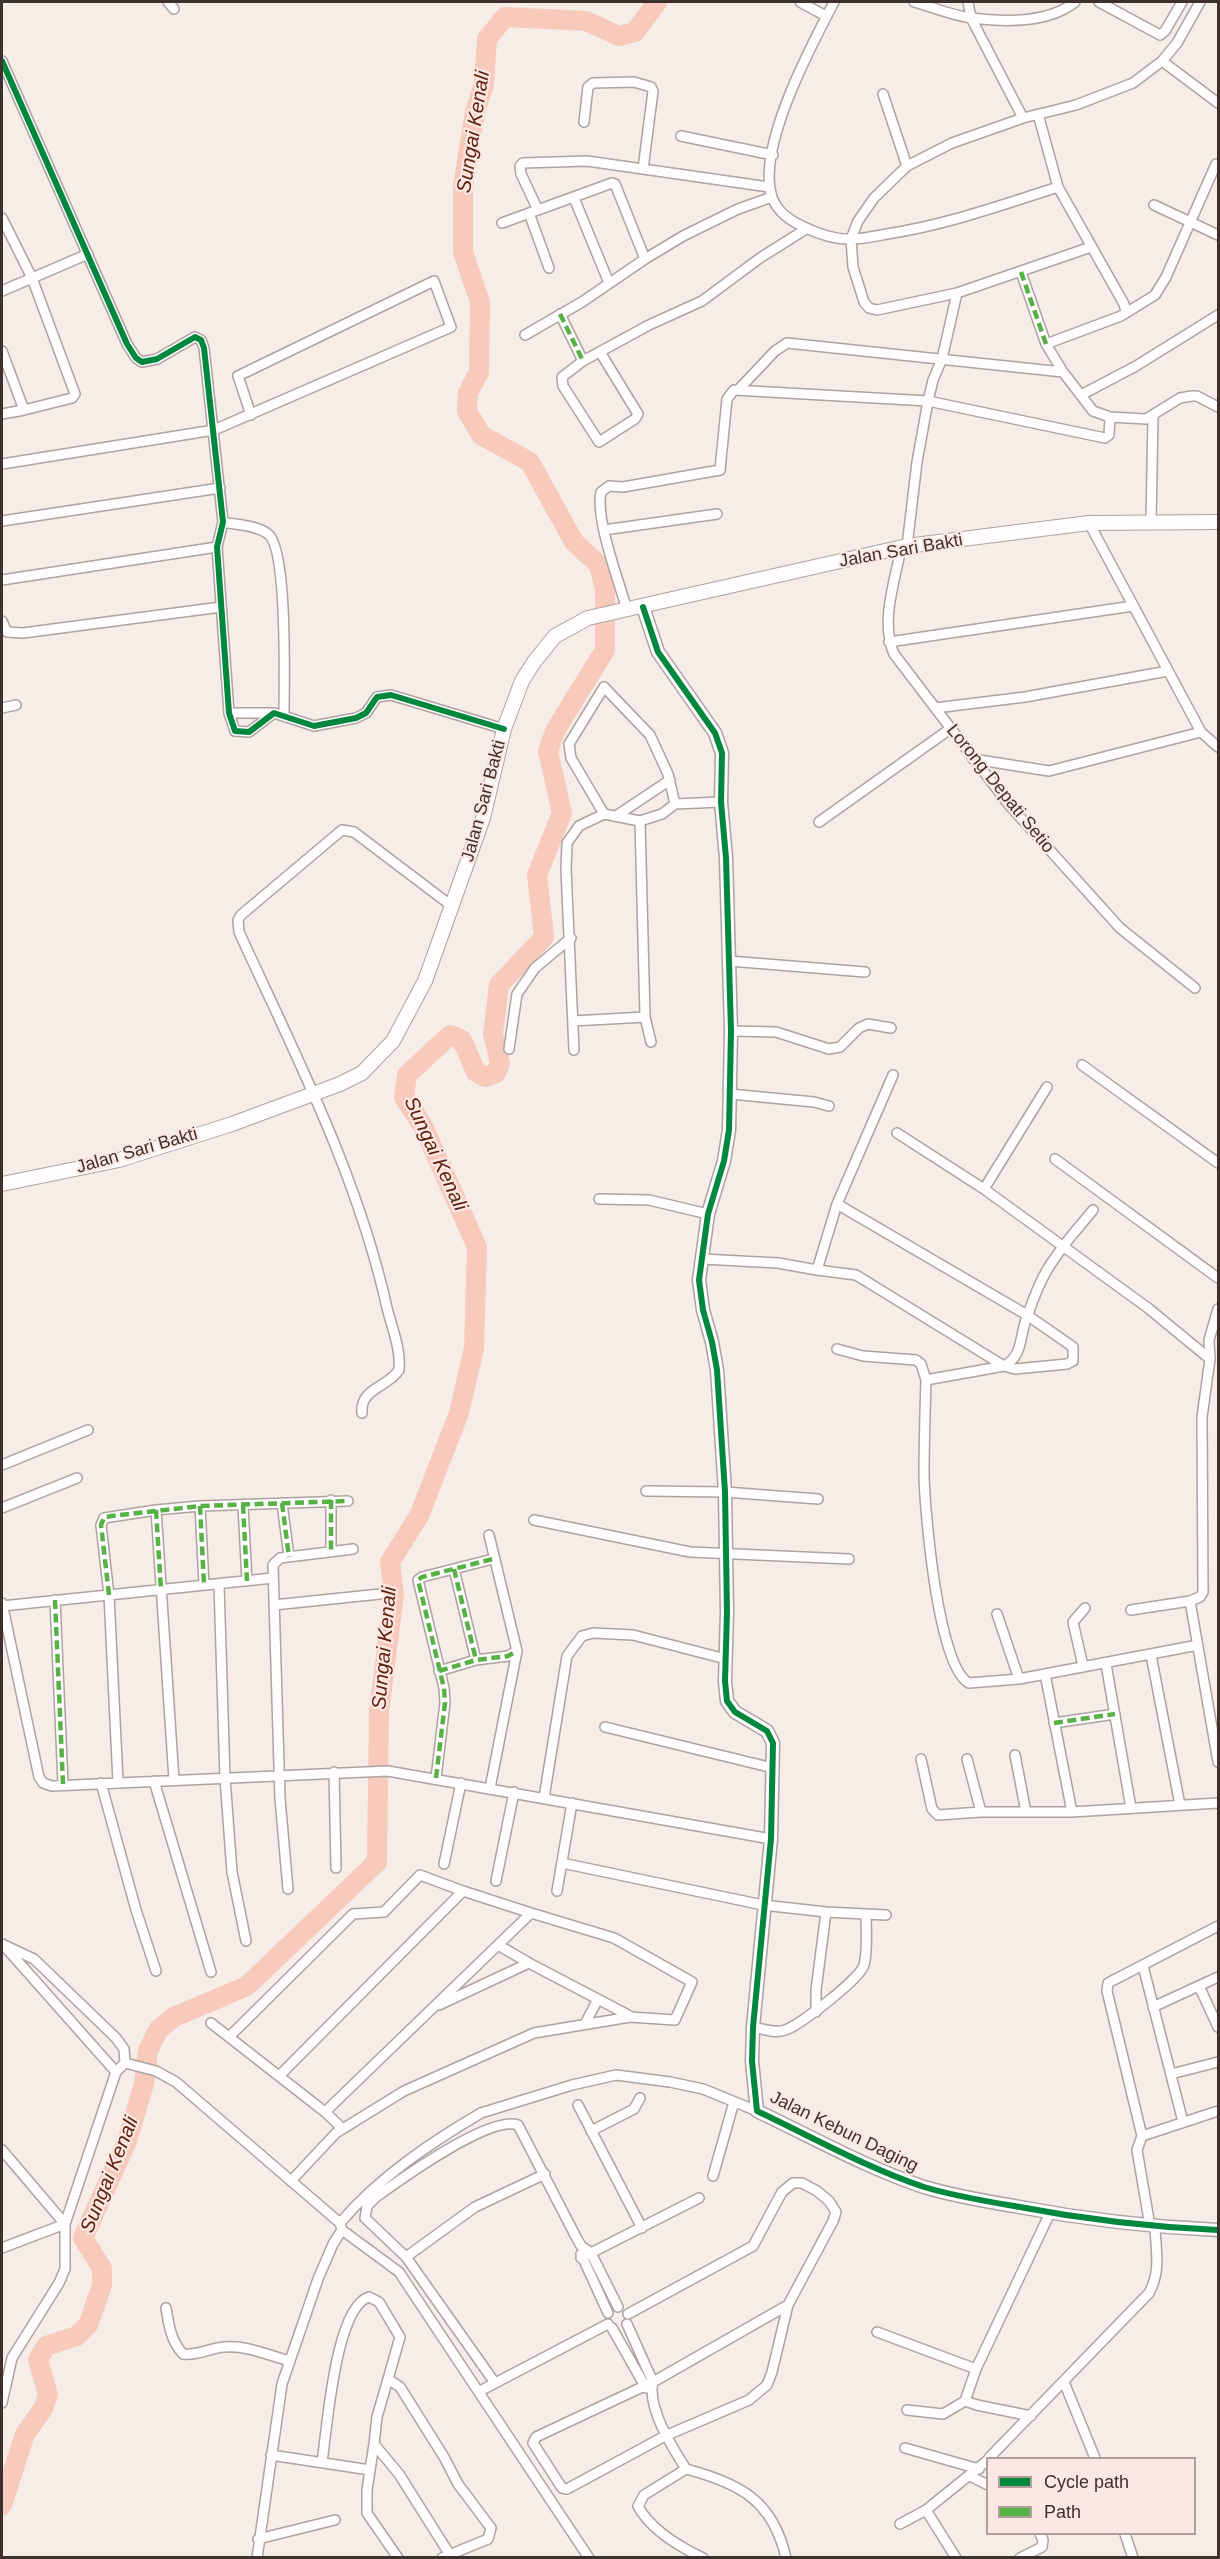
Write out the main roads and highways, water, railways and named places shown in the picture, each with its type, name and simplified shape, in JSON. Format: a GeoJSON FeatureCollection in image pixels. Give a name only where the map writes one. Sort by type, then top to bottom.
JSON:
{"type":"FeatureCollection","features":[{"type":"Feature","properties":{"kind":"main road","name":"Jalan Sari Bakti"},"geometry":{"type":"LineString","coordinates":[[2,1184],[119,1160],[232,1124],[313,1092],[340,1084],[362,1073],[393,1041],[425,981],[483,818],[504,729],[522,681],[555,636],[588,618],[643,608],[904,547],[1089,523],[1218,522]]}},
{"type":"Feature","properties":{"kind":"waterway","name":"Sungai Kenali"},"geometry":{"type":"LineString","coordinates":[[2,2505],[25,2434],[43,2409],[48,2395],[38,2360],[46,2346],[77,2336],[88,2325],[102,2285],[102,2268],[83,2238],[127,2141],[144,2084],[148,2051],[158,2030],[174,2017],[247,1986],[377,1862],[379,1711],[394,1594],[390,1562],[419,1516],[459,1413],[474,1348],[477,1247],[423,1126],[404,1097],[407,1075],[450,1035],[462,1040],[476,1072],[485,1077],[496,1073],[500,1063],[493,1034],[499,985],[544,937],[537,875],[562,813],[548,751],[556,729],[605,650],[605,589],[599,565],[574,542],[530,462],[481,435],[467,411],[468,393],[479,372],[480,302],[463,252],[463,186],[475,112],[484,84],[487,39],[505,17],[586,21],[619,36],[635,32],[657,2]]}}]}
